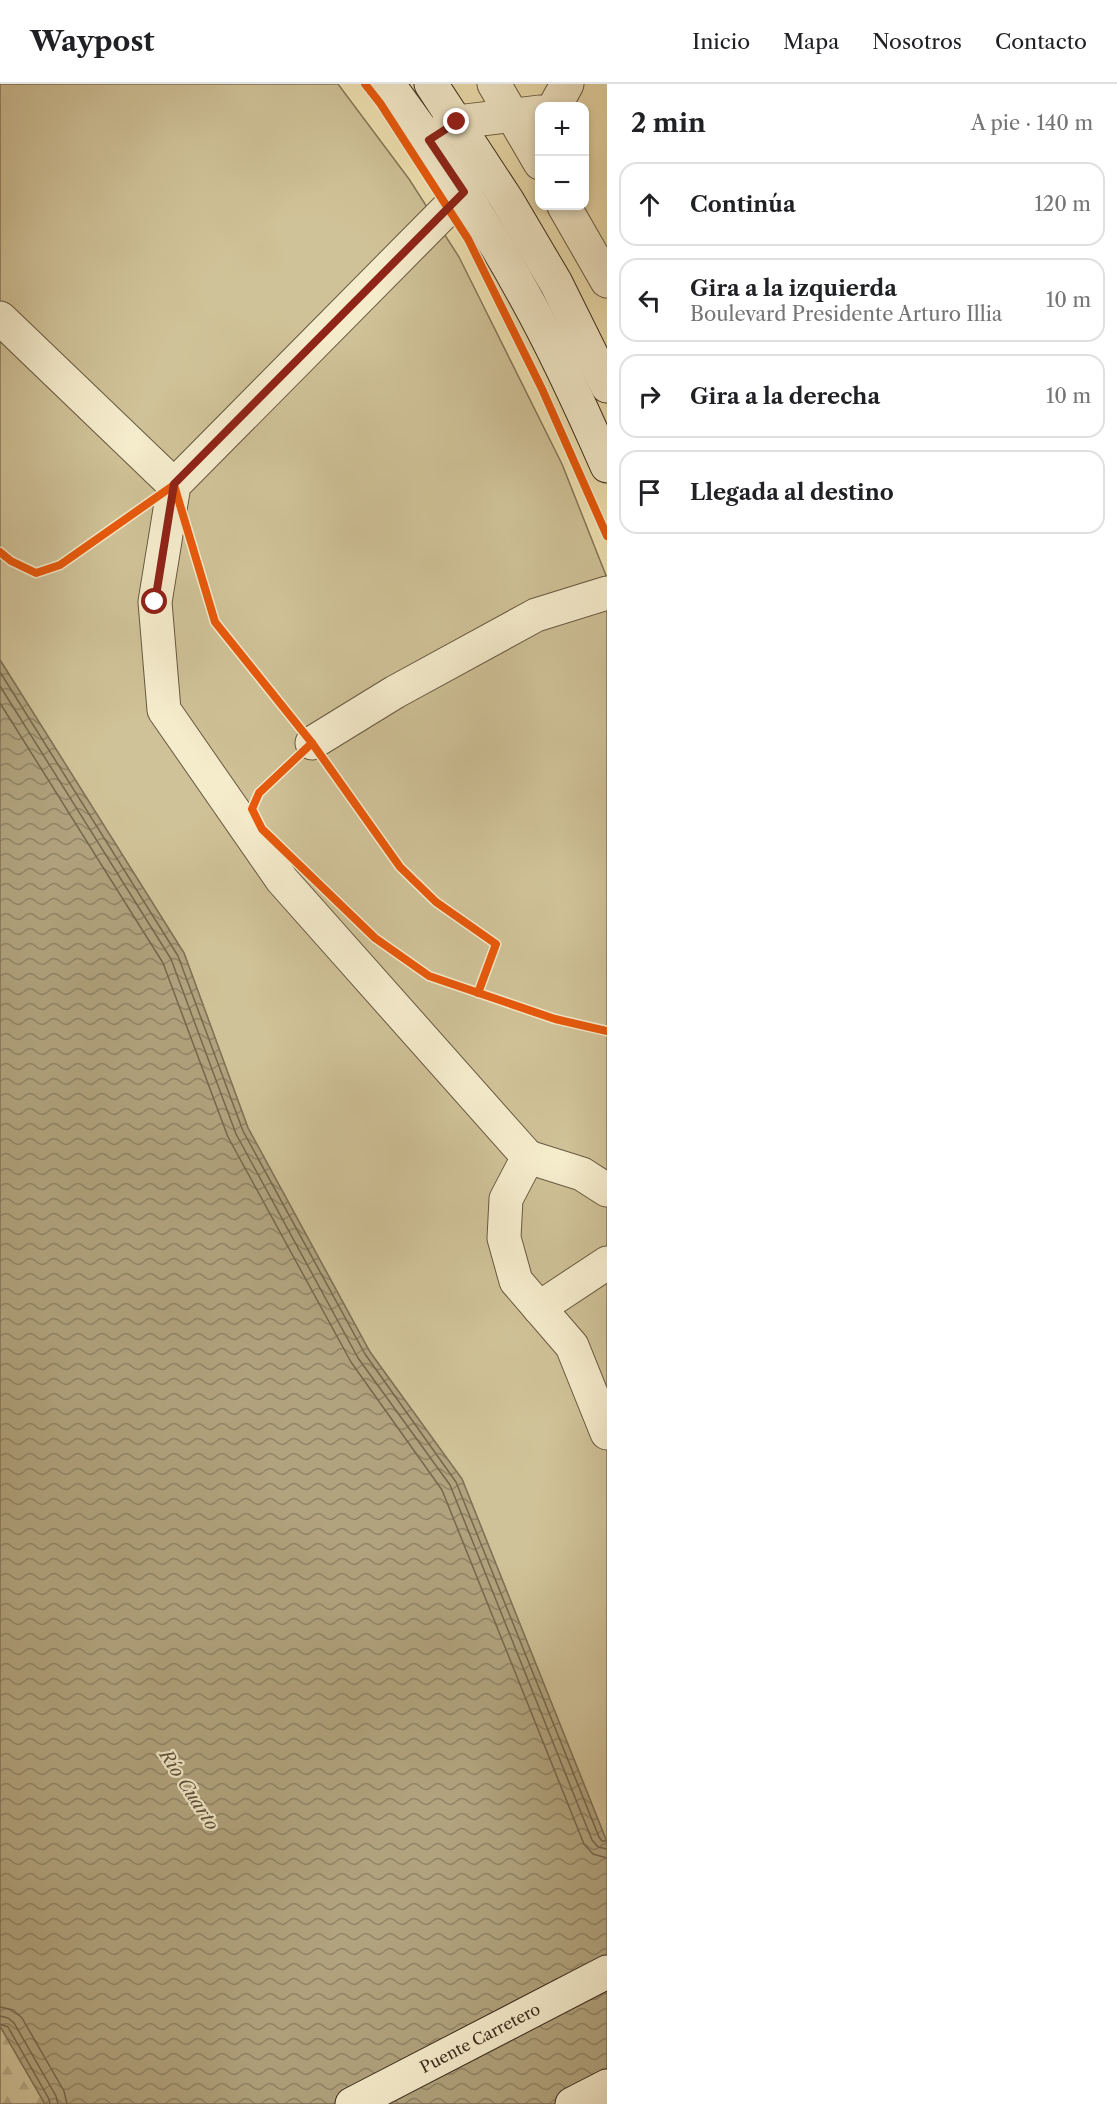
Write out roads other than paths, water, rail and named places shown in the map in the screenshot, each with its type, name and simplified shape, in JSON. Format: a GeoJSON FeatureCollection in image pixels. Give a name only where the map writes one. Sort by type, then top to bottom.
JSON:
{"type":"FeatureCollection","features":[{"type":"Feature","properties":{"kind":"street"},"geometry":{"type":"LineString","coordinates":[[388,84],[464,192],[526,298],[607,466]]}},
{"type":"Feature","properties":{"kind":"street"},"geometry":{"type":"LineString","coordinates":[[431,84],[507,200],[556,283],[607,386]]}},
{"type":"Feature","properties":{"kind":"street"},"geometry":{"type":"LineString","coordinates":[[494,84],[525,113],[538,156]]}},
{"type":"Feature","properties":{"kind":"street"},"geometry":{"type":"LineString","coordinates":[[557,102],[567,84]]}},
{"type":"Feature","properties":{"kind":"street"},"geometry":{"type":"LineString","coordinates":[[429,140],[457,122],[525,113]]}},
{"type":"Feature","properties":{"kind":"street"},"geometry":{"type":"LineString","coordinates":[[464,192],[174,484],[155,602],[164,710],[282,880],[528,1157],[582,1174],[607,1190]]}},
{"type":"Feature","properties":{"kind":"street"},"geometry":{"type":"LineString","coordinates":[[566,210],[607,281]]}},
{"type":"Feature","properties":{"kind":"street"},"geometry":{"type":"LineString","coordinates":[[0,318],[174,484]]}},
{"type":"Feature","properties":{"kind":"street"},"geometry":{"type":"LineString","coordinates":[[312,743],[395,692],[536,615],[607,593]]}},
{"type":"Feature","properties":{"kind":"street"},"geometry":{"type":"LineString","coordinates":[[528,1157],[506,1199],[504,1238],[516,1281],[572,1346],[607,1433]]}},
{"type":"Feature","properties":{"kind":"street"},"geometry":{"type":"LineString","coordinates":[[540,1308],[607,1263]]}},
{"type":"Feature","properties":{"kind":"street","name":"Puente Carretero"},"geometry":{"type":"LineString","coordinates":[[352,2104],[607,1972]]}},
{"type":"Feature","properties":{"kind":"street"},"geometry":{"type":"LineString","coordinates":[[572,2104],[607,2086]]}},
{"type":"Feature","properties":{"kind":"water","name":"Río Cuarto"},"geometry":{"type":"Polygon","coordinates":[[[0,660],[184,953],[248,1128],[370,1352],[462,1479],[607,1842],[607,2104],[45,2104],[0,2026],[0,660]]]}}]}
